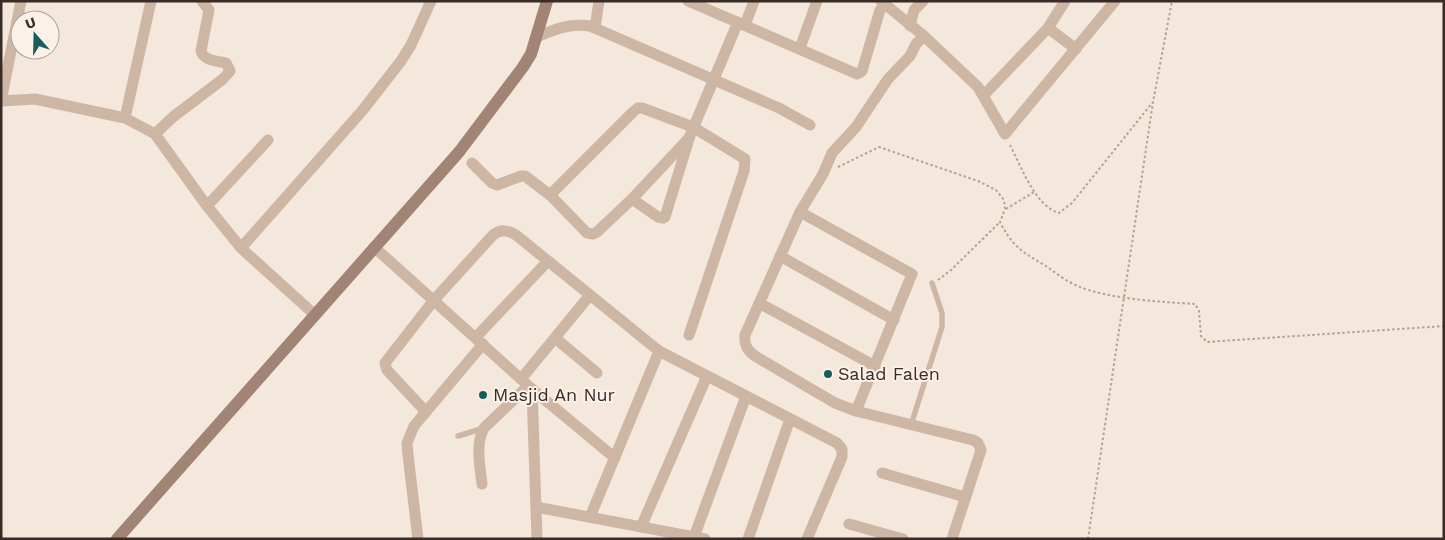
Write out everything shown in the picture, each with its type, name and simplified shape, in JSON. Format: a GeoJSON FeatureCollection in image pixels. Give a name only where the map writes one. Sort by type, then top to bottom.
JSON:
{"type":"FeatureCollection","features":[{"type":"Feature","properties":{"kind":"street"},"geometry":{"type":"LineString","coordinates":[[21,1],[1,101],[35,99],[125,118],[155,134],[207,206],[241,248],[314,314]]}},
{"type":"Feature","properties":{"kind":"street"},"geometry":{"type":"LineString","coordinates":[[125,118],[151,1]]}},
{"type":"Feature","properties":{"kind":"street"},"geometry":{"type":"LineString","coordinates":[[155,134],[173,117],[223,79],[230,71],[226,63],[206,58],[202,55],[201,51],[209,10],[202,1]]}},
{"type":"Feature","properties":{"kind":"street"},"geometry":{"type":"LineString","coordinates":[[241,248],[362,110],[402,61],[431,1]]}},
{"type":"Feature","properties":{"kind":"street"},"geometry":{"type":"LineString","coordinates":[[117,539],[459,152],[516,79],[531,54],[547,1]]}},
{"type":"Feature","properties":{"kind":"street"},"geometry":{"type":"LineString","coordinates":[[595,28],[599,1]]}},
{"type":"Feature","properties":{"kind":"street"},"geometry":{"type":"LineString","coordinates":[[688,1],[705,5],[742,24],[854,73],[862,71],[880,6],[924,36],[978,86],[1005,134],[1115,1]]}},
{"type":"Feature","properties":{"kind":"street"},"geometry":{"type":"LineString","coordinates":[[632,199],[658,217],[665,217],[691,133],[713,80],[754,1]]}},
{"type":"Feature","properties":{"kind":"street"},"geometry":{"type":"LineString","coordinates":[[800,48],[818,1]]}},
{"type":"Feature","properties":{"kind":"street"},"geometry":{"type":"LineString","coordinates":[[910,26],[914,10],[923,1]]}},
{"type":"Feature","properties":{"kind":"street"},"geometry":{"type":"LineString","coordinates":[[984,95],[1048,28],[1065,1]]}},
{"type":"Feature","properties":{"kind":"street"},"geometry":{"type":"LineString","coordinates":[[537,36],[568,25],[578,24],[595,28],[779,108],[810,125]]}},
{"type":"Feature","properties":{"kind":"street"},"geometry":{"type":"LineString","coordinates":[[1048,28],[1076,49]]}},
{"type":"Feature","properties":{"kind":"street"},"geometry":{"type":"LineString","coordinates":[[924,36],[916,44],[910,56],[888,80],[856,127],[832,153],[823,174],[800,212],[745,335],[744,343],[755,356],[835,403],[856,411],[973,440],[978,443],[981,450],[952,539]]}},
{"type":"Feature","properties":{"kind":"street"},"geometry":{"type":"LineString","coordinates":[[550,195],[638,108],[642,108],[745,159],[746,165],[688,335]]}},
{"type":"Feature","properties":{"kind":"street"},"geometry":{"type":"LineString","coordinates":[[472,163],[492,183],[502,184],[517,177],[525,176],[550,195],[587,233],[593,234],[632,199],[691,133]]}},
{"type":"Feature","properties":{"kind":"street"},"geometry":{"type":"LineString","coordinates":[[207,206],[268,140]]}},
{"type":"Feature","properties":{"kind":"street"},"geometry":{"type":"LineString","coordinates":[[800,212],[912,274],[856,411]]}},
{"type":"Feature","properties":{"kind":"street"},"geometry":{"type":"LineString","coordinates":[[426,412],[384,365],[434,300],[492,235],[499,231],[507,230],[548,260],[659,351],[837,443],[842,449],[842,457],[806,539]]}},
{"type":"Feature","properties":{"kind":"street"},"geometry":{"type":"LineString","coordinates":[[374,247],[527,385],[615,458]]}},
{"type":"Feature","properties":{"kind":"street"},"geometry":{"type":"LineString","coordinates":[[780,256],[894,320]]}},
{"type":"Feature","properties":{"kind":"street"},"geometry":{"type":"LineString","coordinates":[[418,539],[407,443],[414,426],[480,341],[548,260]]}},
{"type":"Feature","properties":{"kind":"street"},"geometry":{"type":"LineString","coordinates":[[482,484],[478,448],[479,437],[484,428],[527,385],[555,338],[590,295]]}},
{"type":"Feature","properties":{"kind":"street"},"geometry":{"type":"LineString","coordinates":[[759,303],[874,366]]}},
{"type":"Feature","properties":{"kind":"street"},"geometry":{"type":"LineString","coordinates":[[555,338],[597,373]]}},
{"type":"Feature","properties":{"kind":"street"},"geometry":{"type":"LineString","coordinates":[[590,517],[659,351]]}},
{"type":"Feature","properties":{"kind":"street"},"geometry":{"type":"LineString","coordinates":[[642,527],[707,376]]}},
{"type":"Feature","properties":{"kind":"street"},"geometry":{"type":"LineString","coordinates":[[527,385],[537,539]]}},
{"type":"Feature","properties":{"kind":"street"},"geometry":{"type":"LineString","coordinates":[[536,507],[700,538],[746,396]]}},
{"type":"Feature","properties":{"kind":"street"},"geometry":{"type":"LineString","coordinates":[[748,539],[790,419]]}},
{"type":"Feature","properties":{"kind":"street"},"geometry":{"type":"LineString","coordinates":[[882,474],[965,497]]}},
{"type":"Feature","properties":{"kind":"street"},"geometry":{"type":"LineString","coordinates":[[850,524],[903,539]]}},
{"type":"Feature","properties":{"kind":"lane"},"geometry":{"type":"LineString","coordinates":[[911,425],[942,327],[942,313],[932,283]]}},
{"type":"Feature","properties":{"kind":"lane"},"geometry":{"type":"LineString","coordinates":[[458,436],[484,428]]}},
{"type":"Feature","properties":{"kind":"path"},"geometry":{"type":"LineString","coordinates":[[1088,539],[1153,102],[1172,1]]}},
{"type":"Feature","properties":{"kind":"path"},"geometry":{"type":"LineString","coordinates":[[1005,134],[1034,192],[1053,211],[1059,213],[1072,203],[1153,102]]}},
{"type":"Feature","properties":{"kind":"path"},"geometry":{"type":"LineString","coordinates":[[823,174],[879,147],[960,175],[996,190],[1004,200],[1005,209],[1000,222],[951,270],[942,278],[932,283]]}},
{"type":"Feature","properties":{"kind":"path"},"geometry":{"type":"LineString","coordinates":[[1005,209],[1034,192]]}},
{"type":"Feature","properties":{"kind":"path"},"geometry":{"type":"LineString","coordinates":[[1000,222],[1011,242],[1020,251],[1077,286],[1124,297],[1195,304],[1199,311],[1201,336],[1207,342],[1444,326]]}},
{"type":"Feature","properties":{"kind":"place","name":"Salad Falen"},"geometry":{"type":"Point","coordinates":[828,374]}},
{"type":"Feature","properties":{"kind":"place","name":"Masjid An Nur"},"geometry":{"type":"Point","coordinates":[483,395]}}]}
